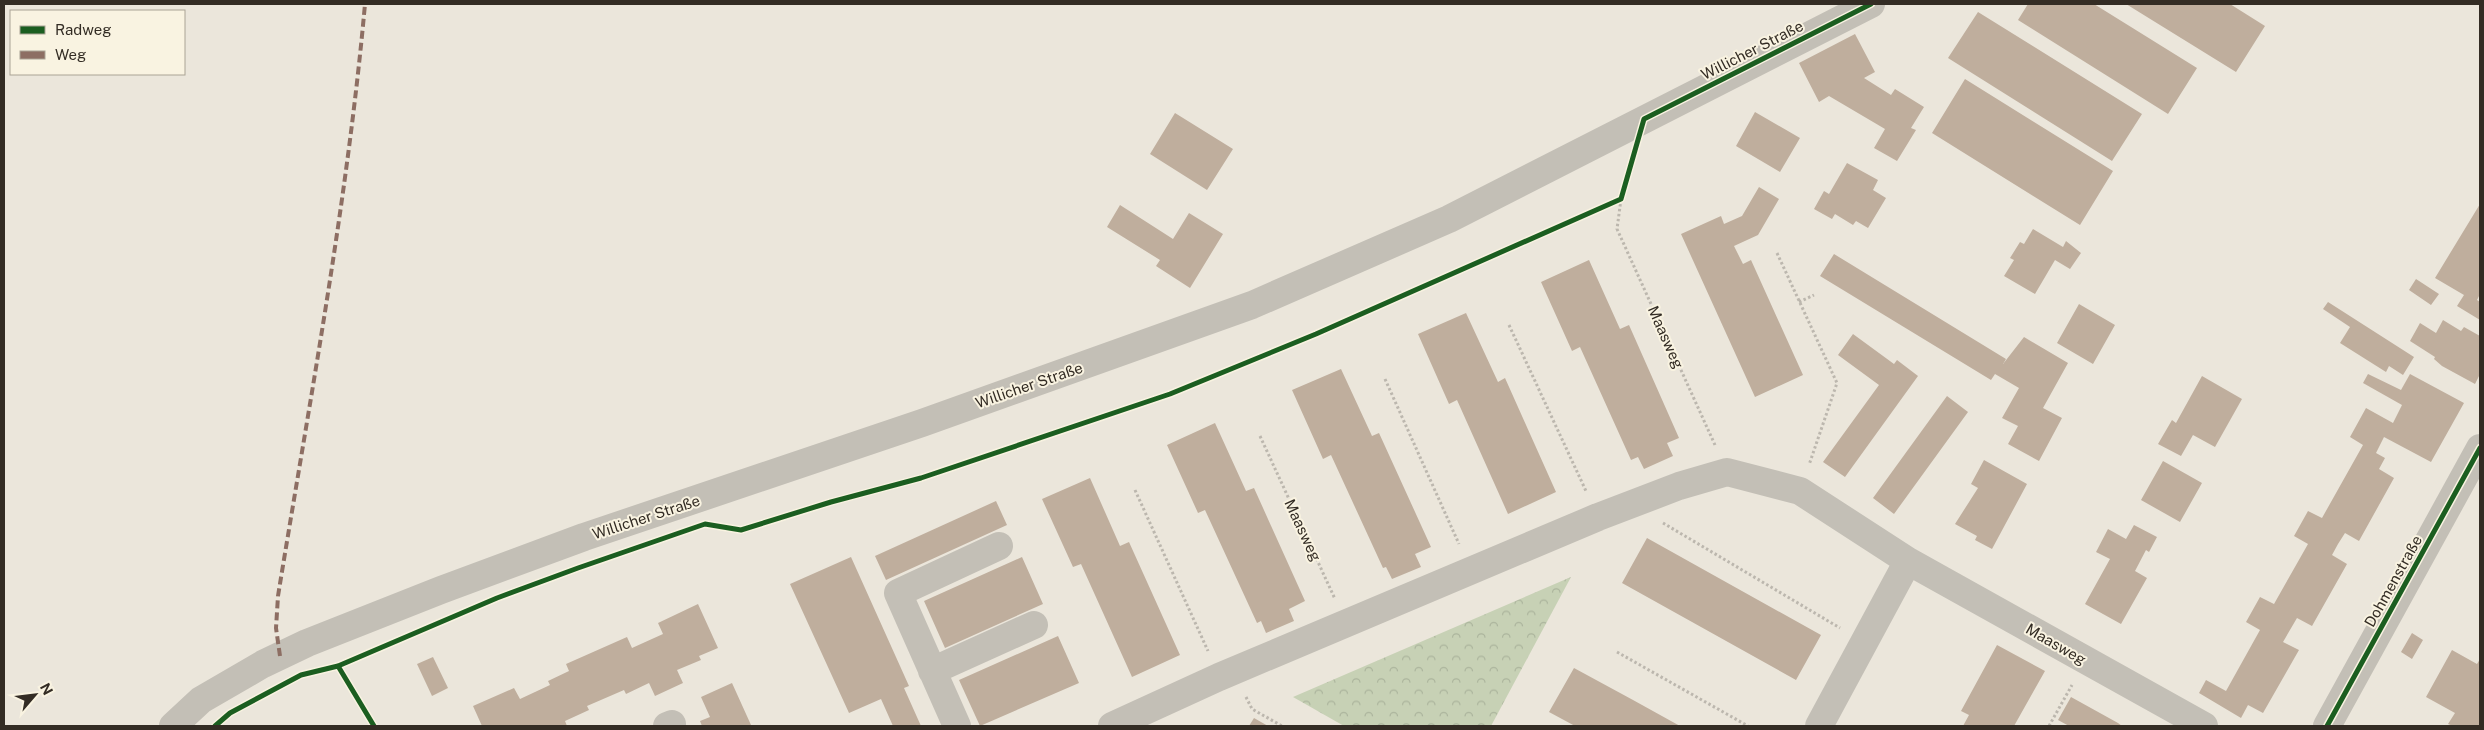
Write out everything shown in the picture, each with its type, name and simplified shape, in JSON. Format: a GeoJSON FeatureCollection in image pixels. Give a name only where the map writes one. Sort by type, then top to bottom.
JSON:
{"type":"FeatureCollection","features":[{"type":"Feature","properties":{"kind":"street","name":"Willicher Straße"},"geometry":{"type":"LineString","coordinates":[[173,726],[201,700],[263,664],[307,644],[441,590],[584,537],[922,423],[1252,305],[1449,219],[1871,4]]}},
{"type":"Feature","properties":{"kind":"street","name":"Dohmenstraße"},"geometry":{"type":"LineString","coordinates":[[2327,726],[2480,448]]}},
{"type":"Feature","properties":{"kind":"street","name":"Maasweg"},"geometry":{"type":"LineString","coordinates":[[1727,472],[1800,490],[1908,561],[2204,726]]}},
{"type":"Feature","properties":{"kind":"street"},"geometry":{"type":"LineString","coordinates":[[1112,726],[1227,674],[1472,572],[1598,516],[1727,472]]}},
{"type":"Feature","properties":{"kind":"street"},"geometry":{"type":"LineString","coordinates":[[957,726],[898,593],[999,546]]}},
{"type":"Feature","properties":{"kind":"street"},"geometry":{"type":"LineString","coordinates":[[1819,726],[1908,561]]}},
{"type":"Feature","properties":{"kind":"street"},"geometry":{"type":"LineString","coordinates":[[932,671],[1034,625]]}},
{"type":"Feature","properties":{"kind":"path"},"geometry":{"type":"LineString","coordinates":[[1776,253],[1837,383],[1800,490]]}},
{"type":"Feature","properties":{"kind":"path"},"geometry":{"type":"LineString","coordinates":[[1799,302],[1814,295]]}},
{"type":"Feature","properties":{"kind":"path"},"geometry":{"type":"LineString","coordinates":[[1509,325],[1598,516]]}},
{"type":"Feature","properties":{"kind":"path"},"geometry":{"type":"LineString","coordinates":[[1384,379],[1472,572]]}},
{"type":"Feature","properties":{"kind":"path"},"geometry":{"type":"LineString","coordinates":[[1135,490],[1227,674],[1252,709],[1282,726]]}},
{"type":"Feature","properties":{"kind":"path"},"geometry":{"type":"LineString","coordinates":[[1630,504],[1864,643]]}},
{"type":"Feature","properties":{"kind":"path"},"geometry":{"type":"LineString","coordinates":[[1617,652],[1748,726]]}},
{"type":"Feature","properties":{"kind":"path"},"geometry":{"type":"LineString","coordinates":[[2049,726],[2086,661]]}},
{"type":"Feature","properties":{"kind":"green space"},"geometry":{"type":"Polygon","coordinates":[[[1571,577],[1491,726],[1344,726],[1293,697],[1571,577]]]}},
{"type":"Feature","properties":{"kind":"building"},"geometry":{"type":"Polygon","coordinates":[[[2028,4],[2094,4],[2197,68],[2168,114],[2018,20],[2028,4]]]}},
{"type":"Feature","properties":{"kind":"building"},"geometry":{"type":"Polygon","coordinates":[[[2126,4],[2230,4],[2265,26],[2236,72],[2126,4]]]}},
{"type":"Feature","properties":{"kind":"building"},"geometry":{"type":"Polygon","coordinates":[[[1978,12],[2142,114],[2112,161],[1948,58],[1978,12]]]}},
{"type":"Feature","properties":{"kind":"building"},"geometry":{"type":"Polygon","coordinates":[[[1855,34],[1875,72],[1864,78],[1891,95],[1895,89],[1924,107],[1911,128],[1916,130],[1897,161],[1874,148],[1885,129],[1829,96],[1819,102],[1799,63],[1855,34]]]}},
{"type":"Feature","properties":{"kind":"building"},"geometry":{"type":"Polygon","coordinates":[[[1965,79],[2113,171],[2080,225],[1932,133],[1965,79]]]}},
{"type":"Feature","properties":{"kind":"building"},"geometry":{"type":"Polygon","coordinates":[[[1755,112],[1800,138],[1780,172],[1736,146],[1755,112]]]}},
{"type":"Feature","properties":{"kind":"building"},"geometry":{"type":"Polygon","coordinates":[[[1175,113],[1233,149],[1207,190],[1150,154],[1175,113]]]}},
{"type":"Feature","properties":{"kind":"building"},"geometry":{"type":"Polygon","coordinates":[[[1847,163],[1878,180],[1873,190],[1886,198],[1868,228],[1856,221],[1853,225],[1835,214],[1832,219],[1814,209],[1824,191],[1829,194],[1847,163]]]}},
{"type":"Feature","properties":{"kind":"building"},"geometry":{"type":"Polygon","coordinates":[[[1759,187],[1779,199],[1758,235],[1734,246],[1743,264],[1751,260],[1803,375],[1755,397],[1681,234],[1721,216],[1724,224],[1742,216],[1759,187]]]}},
{"type":"Feature","properties":{"kind":"building"},"geometry":{"type":"Polygon","coordinates":[[[2480,204],[2480,294],[2477,300],[2480,302],[2480,320],[2457,306],[2464,295],[2435,278],[2480,204]]]}},
{"type":"Feature","properties":{"kind":"building"},"geometry":{"type":"Polygon","coordinates":[[[1120,205],[1173,239],[1189,213],[1223,234],[1190,288],[1156,266],[1160,260],[1107,227],[1120,205]]]}},
{"type":"Feature","properties":{"kind":"building"},"geometry":{"type":"Polygon","coordinates":[[[2033,229],[2063,247],[2066,241],[2081,253],[2070,269],[2055,260],[2035,294],[2004,276],[2014,260],[2010,258],[2020,242],[2024,244],[2033,229]]]}},
{"type":"Feature","properties":{"kind":"building"},"geometry":{"type":"Polygon","coordinates":[[[1834,254],[2006,359],[2003,364],[2024,337],[2068,363],[2043,408],[2062,418],[2039,461],[2008,444],[2018,426],[2002,418],[2019,388],[1995,374],[1991,380],[1820,276],[1834,254]]]}},
{"type":"Feature","properties":{"kind":"building"},"geometry":{"type":"Polygon","coordinates":[[[1589,260],[1620,329],[1629,325],[1679,438],[1667,443],[1673,456],[1644,469],[1638,457],[1631,460],[1580,347],[1572,351],[1541,282],[1589,260]]]}},
{"type":"Feature","properties":{"kind":"building"},"geometry":{"type":"Polygon","coordinates":[[[2416,279],[2439,294],[2431,305],[2409,290],[2416,279]]]}},
{"type":"Feature","properties":{"kind":"building"},"geometry":{"type":"Polygon","coordinates":[[[2328,302],[2414,357],[2403,375],[2389,366],[2386,372],[2340,343],[2350,327],[2323,309],[2328,302]]]}},
{"type":"Feature","properties":{"kind":"building"},"geometry":{"type":"Polygon","coordinates":[[[2079,304],[2115,325],[2093,364],[2057,343],[2079,304]]]}},
{"type":"Feature","properties":{"kind":"building"},"geometry":{"type":"Polygon","coordinates":[[[1466,313],[1498,382],[1505,378],[1556,492],[1508,514],[1457,400],[1449,404],[1418,334],[1466,313]]]}},
{"type":"Feature","properties":{"kind":"building"},"geometry":{"type":"Polygon","coordinates":[[[2443,320],[2461,331],[2464,327],[2480,336],[2480,374],[2475,384],[2442,366],[2434,359],[2435,357],[2410,341],[2420,323],[2436,333],[2443,320]]]}},
{"type":"Feature","properties":{"kind":"building"},"geometry":{"type":"Polygon","coordinates":[[[1853,334],[1894,364],[1897,360],[1918,376],[1845,477],[1823,462],[1879,385],[1838,355],[1853,334]]]}},
{"type":"Feature","properties":{"kind":"building"},"geometry":{"type":"Polygon","coordinates":[[[1341,369],[1372,436],[1379,433],[1431,547],[1415,554],[1421,567],[1392,579],[1386,567],[1383,568],[1331,455],[1323,459],[1292,390],[1341,369]]]}},
{"type":"Feature","properties":{"kind":"building"},"geometry":{"type":"Polygon","coordinates":[[[2368,374],[2401,390],[2410,374],[2464,403],[2431,462],[2384,437],[2376,453],[2385,458],[2379,469],[2394,478],[2359,541],[2345,533],[2338,544],[2332,555],[2347,564],[2312,626],[2297,618],[2283,642],[2299,650],[2263,713],[2248,705],[2241,718],[2199,693],[2206,680],[2226,691],[2260,630],[2246,622],[2260,597],[2274,604],[2308,544],[2294,536],[2308,511],[2322,518],[2363,445],[2350,437],[2366,408],[2393,423],[2402,405],[2363,383],[2368,374]]]}},
{"type":"Feature","properties":{"kind":"building"},"geometry":{"type":"Polygon","coordinates":[[[2202,376],[2242,399],[2215,447],[2193,435],[2181,456],[2158,444],[2172,420],[2176,423],[2202,376]]]}},
{"type":"Feature","properties":{"kind":"building"},"geometry":{"type":"Polygon","coordinates":[[[1947,396],[1968,412],[1894,514],[1873,498],[1947,396]]]}},
{"type":"Feature","properties":{"kind":"building"},"geometry":{"type":"Polygon","coordinates":[[[1215,423],[1246,491],[1254,488],[1305,601],[1289,609],[1294,621],[1266,633],[1261,621],[1257,623],[1205,510],[1198,513],[1167,445],[1215,423]]]}},
{"type":"Feature","properties":{"kind":"building"},"geometry":{"type":"Polygon","coordinates":[[[1984,460],[2027,484],[1992,549],[1975,540],[1977,536],[1955,524],[1978,488],[1971,484],[1984,460]]]}},
{"type":"Feature","properties":{"kind":"building"},"geometry":{"type":"Polygon","coordinates":[[[2163,461],[2202,483],[2180,522],[2141,500],[2163,461]]]}},
{"type":"Feature","properties":{"kind":"building"},"geometry":{"type":"Polygon","coordinates":[[[1090,478],[1120,546],[1129,542],[1180,655],[1132,677],[1081,564],[1073,567],[1042,499],[1090,478]]]}},
{"type":"Feature","properties":{"kind":"building"},"geometry":{"type":"Polygon","coordinates":[[[996,501],[1007,525],[886,580],[875,556],[996,501]]]}},
{"type":"Feature","properties":{"kind":"building"},"geometry":{"type":"Polygon","coordinates":[[[2134,525],[2157,537],[2149,552],[2146,550],[2135,571],[2147,578],[2121,624],[2085,604],[2110,559],[2096,552],[2108,529],[2126,539],[2134,525]]]}},
{"type":"Feature","properties":{"kind":"building"},"geometry":{"type":"Polygon","coordinates":[[[1647,538],[1821,635],[1796,680],[1622,583],[1647,538]]]}},
{"type":"Feature","properties":{"kind":"building"},"geometry":{"type":"Polygon","coordinates":[[[851,557],[909,686],[904,688],[921,726],[893,726],[881,699],[849,713],[790,584],[851,557]]]}},
{"type":"Feature","properties":{"kind":"building"},"geometry":{"type":"Polygon","coordinates":[[[1022,557],[1043,604],[945,648],[924,601],[1022,557]]]}},
{"type":"Feature","properties":{"kind":"building"},"geometry":{"type":"Polygon","coordinates":[[[698,604],[718,648],[699,656],[701,660],[677,670],[683,683],[655,696],[649,683],[626,694],[624,690],[587,706],[589,710],[565,721],[567,726],[482,726],[473,706],[514,688],[520,699],[550,685],[548,681],[569,671],[566,664],[627,637],[632,648],[663,634],[658,623],[698,604]]]}},
{"type":"Feature","properties":{"kind":"building"},"geometry":{"type":"Polygon","coordinates":[[[2412,633],[2423,640],[2412,659],[2401,652],[2412,633]]]}},
{"type":"Feature","properties":{"kind":"building"},"geometry":{"type":"Polygon","coordinates":[[[1058,636],[1079,683],[980,726],[959,680],[1058,636]]]}},
{"type":"Feature","properties":{"kind":"building"},"geometry":{"type":"Polygon","coordinates":[[[1997,645],[2045,671],[2014,726],[1963,726],[1969,715],[1961,711],[1997,645]]]}},
{"type":"Feature","properties":{"kind":"building"},"geometry":{"type":"Polygon","coordinates":[[[2452,650],[2477,664],[2480,659],[2480,726],[2453,726],[2448,724],[2455,713],[2426,697],[2452,650]]]}},
{"type":"Feature","properties":{"kind":"building"},"geometry":{"type":"Polygon","coordinates":[[[433,657],[448,688],[432,696],[417,664],[433,657]]]}},
{"type":"Feature","properties":{"kind":"building"},"geometry":{"type":"Polygon","coordinates":[[[1574,668],[1680,726],[1575,726],[1549,712],[1574,668]]]}},
{"type":"Feature","properties":{"kind":"building"},"geometry":{"type":"Polygon","coordinates":[[[732,683],[751,725],[702,726],[700,721],[710,717],[701,697],[732,683]]]}},
{"type":"Feature","properties":{"kind":"building"},"geometry":{"type":"Polygon","coordinates":[[[2071,697],[2122,726],[2069,726],[2058,720],[2071,697]]]}},
{"type":"Feature","properties":{"kind":"building"},"geometry":{"type":"Polygon","coordinates":[[[1254,718],[1268,726],[1249,726],[1254,718]]]}},
{"type":"Feature","properties":{"kind":"marked path"},"geometry":{"type":"LineString","coordinates":[[280,656],[276,628],[278,596],[338,227],[365,4]]}},
{"type":"Feature","properties":{"kind":"cycle path"},"geometry":{"type":"LineString","coordinates":[[215,726],[230,713],[301,675],[338,666],[497,598],[578,568],[705,524],[741,530],[831,502],[921,478],[1170,394],[1316,334],[1621,199],[1644,119],[1871,4]]}},
{"type":"Feature","properties":{"kind":"cycle path"},"geometry":{"type":"LineString","coordinates":[[2327,726],[2480,448]]}},
{"type":"Feature","properties":{"kind":"cycle path"},"geometry":{"type":"LineString","coordinates":[[338,666],[374,726]]}}]}
